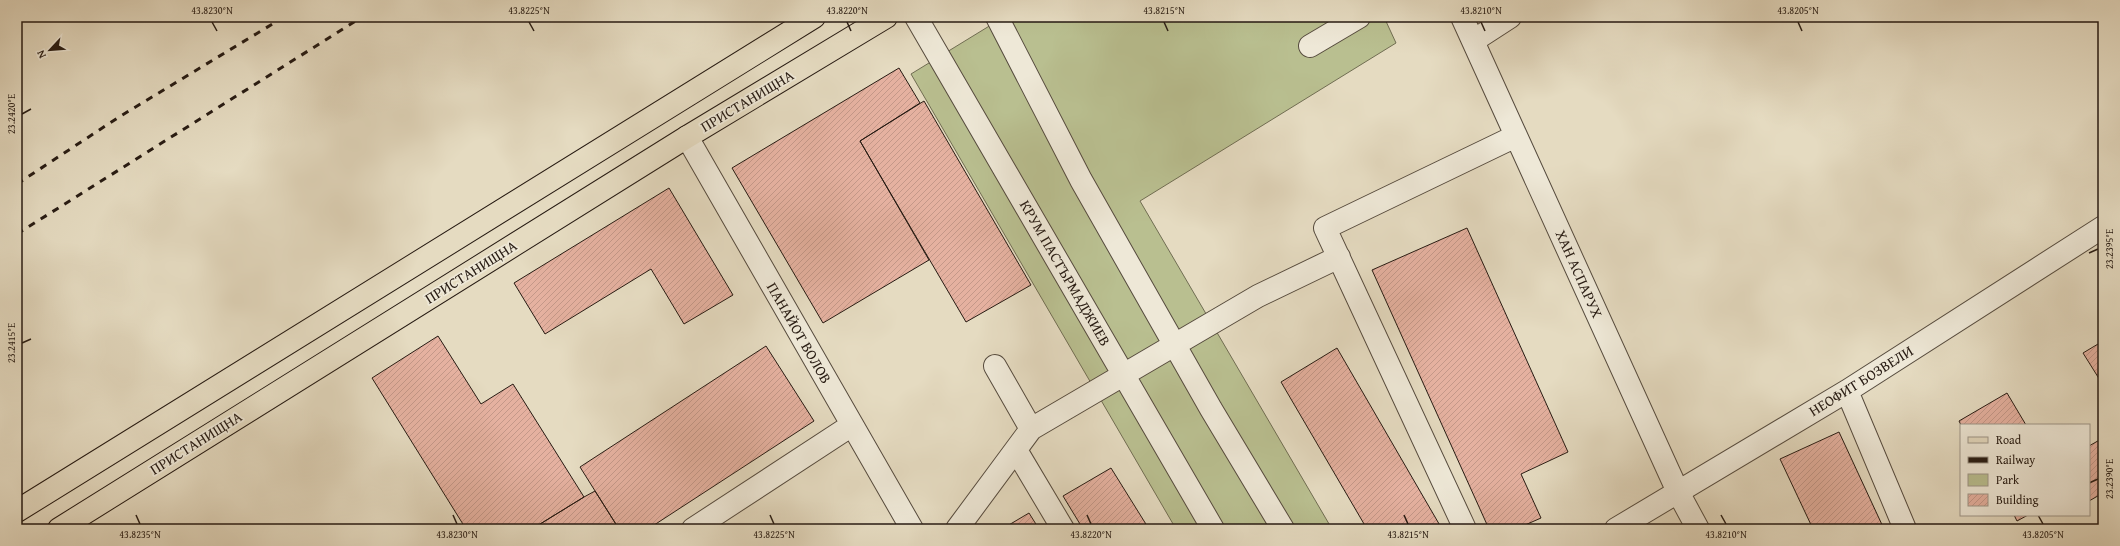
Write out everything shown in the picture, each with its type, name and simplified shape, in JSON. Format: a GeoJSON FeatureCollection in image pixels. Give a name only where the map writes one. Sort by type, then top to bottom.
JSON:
{"type":"FeatureCollection","features":[{"type":"Feature","properties":{"kind":"main road"},"geometry":{"type":"LineString","coordinates":[[17,512],[814,17]]}},
{"type":"Feature","properties":{"kind":"main road","name":"ПРИСТАНИЩНА"},"geometry":{"type":"LineString","coordinates":[[59,529],[687,137],[886,17]]}},
{"type":"Feature","properties":{"kind":"street","name":"КРУМ ПАСТЪРМАДЖИЕВ"},"geometry":{"type":"LineString","coordinates":[[916,17],[1214,529]]}},
{"type":"Feature","properties":{"kind":"street"},"geometry":{"type":"LineString","coordinates":[[998,17],[1081,180],[1174,344],[1282,529]]}},
{"type":"Feature","properties":{"kind":"street"},"geometry":{"type":"LineString","coordinates":[[1310,46],[1359,17]]}},
{"type":"Feature","properties":{"kind":"street","name":"ХАН АСПАРУХ"},"geometry":{"type":"LineString","coordinates":[[1462,17],[1678,492],[1698,529]]}},
{"type":"Feature","properties":{"kind":"street"},"geometry":{"type":"LineString","coordinates":[[1473,41],[1510,17]]}},
{"type":"Feature","properties":{"kind":"street"},"geometry":{"type":"LineString","coordinates":[[1465,529],[1325,228],[1516,136]]}},
{"type":"Feature","properties":{"kind":"street","name":"ПАНАЙОТ ВОЛОВ"},"geometry":{"type":"LineString","coordinates":[[687,137],[912,529]]}},
{"type":"Feature","properties":{"kind":"street","name":"НЕОФИТ БОЗВЕЛИ"},"geometry":{"type":"LineString","coordinates":[[1616,529],[1847,391],[2103,227]]}},
{"type":"Feature","properties":{"kind":"street"},"geometry":{"type":"LineString","coordinates":[[957,529],[1031,429],[1258,296],[1339,258]]}},
{"type":"Feature","properties":{"kind":"street"},"geometry":{"type":"LineString","coordinates":[[995,366],[1031,429]]}},
{"type":"Feature","properties":{"kind":"street"},"geometry":{"type":"LineString","coordinates":[[1847,391],[1905,529]]}},
{"type":"Feature","properties":{"kind":"street"},"geometry":{"type":"LineString","coordinates":[[693,529],[852,425]]}},
{"type":"Feature","properties":{"kind":"street"},"geometry":{"type":"LineString","coordinates":[[1016,450],[1063,529]]}},
{"type":"Feature","properties":{"kind":"green space"},"geometry":{"type":"Polygon","coordinates":[[[1004,17],[1384,17],[1396,43],[1140,201],[1332,529],[1176,529],[911,74],[1004,17]]]}},
{"type":"Feature","properties":{"kind":"building"},"geometry":{"type":"Polygon","coordinates":[[[899,68],[920,103],[860,141],[929,260],[823,323],[732,168],[899,68]]]}},
{"type":"Feature","properties":{"kind":"building"},"geometry":{"type":"Polygon","coordinates":[[[924,101],[1031,285],[966,322],[860,141],[924,101]]]}},
{"type":"Feature","properties":{"kind":"building"},"geometry":{"type":"Polygon","coordinates":[[[669,188],[733,295],[684,324],[651,269],[545,334],[514,283],[669,188]]]}},
{"type":"Feature","properties":{"kind":"building"},"geometry":{"type":"Polygon","coordinates":[[[1467,228],[1568,452],[1521,474],[1541,518],[1516,529],[1489,529],[1372,270],[1467,228]]]}},
{"type":"Feature","properties":{"kind":"building"},"geometry":{"type":"Polygon","coordinates":[[[438,336],[481,404],[513,384],[584,497],[532,529],[466,529],[372,378],[438,336]]]}},
{"type":"Feature","properties":{"kind":"building"},"geometry":{"type":"Polygon","coordinates":[[[2103,341],[2103,385],[2083,353],[2103,341]]]}},
{"type":"Feature","properties":{"kind":"building"},"geometry":{"type":"Polygon","coordinates":[[[766,346],[814,421],[648,529],[619,529],[580,467],[766,346]]]}},
{"type":"Feature","properties":{"kind":"building"},"geometry":{"type":"Polygon","coordinates":[[[1337,348],[1442,529],[1367,529],[1281,382],[1337,348]]]}},
{"type":"Feature","properties":{"kind":"building"},"geometry":{"type":"Polygon","coordinates":[[[2007,393],[2025,424],[1960,424],[1959,421],[2007,393]]]}},
{"type":"Feature","properties":{"kind":"building"},"geometry":{"type":"Polygon","coordinates":[[[1839,432],[1884,529],[1813,529],[1780,459],[1839,432]]]}},
{"type":"Feature","properties":{"kind":"building"},"geometry":{"type":"Polygon","coordinates":[[[2103,438],[2103,493],[2090,500],[2090,445],[2103,438]]]}},
{"type":"Feature","properties":{"kind":"building"},"geometry":{"type":"Polygon","coordinates":[[[1111,468],[1149,529],[1083,529],[1063,496],[1111,468]]]}},
{"type":"Feature","properties":{"kind":"building"},"geometry":{"type":"Polygon","coordinates":[[[595,491],[619,529],[532,529],[584,497],[595,491]]]}},
{"type":"Feature","properties":{"kind":"building"},"geometry":{"type":"Polygon","coordinates":[[[1029,513],[1039,529],[1002,529],[1029,513]]]}},
{"type":"Feature","properties":{"kind":"building"},"geometry":{"type":"Polygon","coordinates":[[[2014,516],[2026,516],[2017,521],[2014,516]]]}},
{"type":"Feature","properties":{"kind":"railway"},"geometry":{"type":"LineString","coordinates":[[17,184],[119,117],[284,17]]}},
{"type":"Feature","properties":{"kind":"railway"},"geometry":{"type":"LineString","coordinates":[[17,234],[362,17]]}}]}
